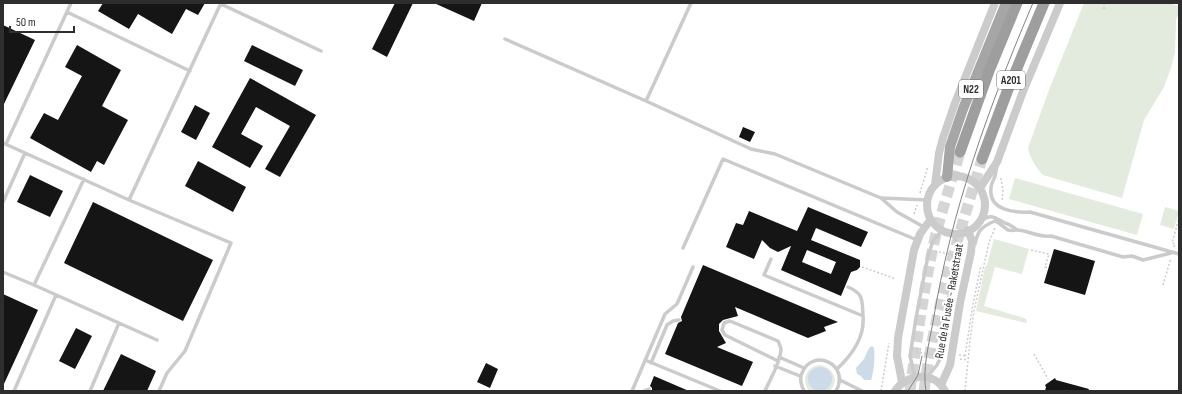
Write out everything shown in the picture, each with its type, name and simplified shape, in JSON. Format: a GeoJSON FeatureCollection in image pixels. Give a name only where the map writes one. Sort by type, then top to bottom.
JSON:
{"type":"FeatureCollection","features":[{"type":"Feature","properties":{"kind":"highway","name":"A201"},"geometry":{"type":"LineString","coordinates":[[960,152],[989,71],[1017,3]]}},
{"type":"Feature","properties":{"kind":"highway","name":"A201"},"geometry":{"type":"LineString","coordinates":[[982,159],[1007,92],[1044,3]]}},
{"type":"Feature","properties":{"kind":"main road","name":"N22"},"geometry":{"type":"LineString","coordinates":[[946,177],[950,147],[963,109],[1006,3]]}},
{"type":"Feature","properties":{"kind":"street"},"geometry":{"type":"LineString","coordinates":[[935,185],[939,153],[943,138],[995,3]]}},
{"type":"Feature","properties":{"kind":"street"},"geometry":{"type":"LineString","coordinates":[[980,188],[997,162],[1022,94],[1060,3]]}},
{"type":"Feature","properties":{"kind":"street"},"geometry":{"type":"LineString","coordinates":[[942,230],[932,221],[927,207],[930,192],[935,185],[946,177],[954,176],[967,178],[980,188],[985,202],[984,209],[978,222]]}},
{"type":"Feature","properties":{"kind":"street"},"geometry":{"type":"LineString","coordinates":[[895,391],[902,382],[897,356],[898,338],[917,240],[924,227],[932,221]]}},
{"type":"Feature","properties":{"kind":"street","name":"Rue de la Fusée - Raketstraat"},"geometry":{"type":"LineString","coordinates":[[902,382],[915,377],[927,377],[943,388],[954,356],[960,303],[971,252],[972,241],[968,230],[978,222]]}},
{"type":"Feature","properties":{"kind":"street","name":"Rue de la Fusée - Raketstraat"},"geometry":{"type":"LineString","coordinates":[[942,230],[952,233]]}},
{"type":"Feature","properties":{"kind":"street"},"geometry":{"type":"LineString","coordinates":[[952,233],[959,233],[968,230]]}},
{"type":"Feature","properties":{"kind":"lane"},"geometry":{"type":"LineString","coordinates":[[71,3],[5,144],[129,200],[231,243],[185,351],[167,373],[159,391]]}},
{"type":"Feature","properties":{"kind":"lane"},"geometry":{"type":"LineString","coordinates":[[129,200],[221,3],[321,51]]}},
{"type":"Feature","properties":{"kind":"lane"},"geometry":{"type":"LineString","coordinates":[[646,101],[692,3]]}},
{"type":"Feature","properties":{"kind":"lane"},"geometry":{"type":"LineString","coordinates":[[67,12],[190,71]]}},
{"type":"Feature","properties":{"kind":"lane"},"geometry":{"type":"LineString","coordinates":[[505,39],[751,149],[775,154],[882,198],[928,200]]}},
{"type":"Feature","properties":{"kind":"lane"},"geometry":{"type":"LineString","coordinates":[[3,202],[25,153]]}},
{"type":"Feature","properties":{"kind":"lane"},"geometry":{"type":"LineString","coordinates":[[683,248],[723,159],[917,240]]}},
{"type":"Feature","properties":{"kind":"lane"},"geometry":{"type":"LineString","coordinates":[[997,162],[996,176],[991,189],[993,200],[1003,209],[1016,212],[1030,212],[1179,254]]}},
{"type":"Feature","properties":{"kind":"lane"},"geometry":{"type":"LineString","coordinates":[[34,285],[84,179]]}},
{"type":"Feature","properties":{"kind":"lane"},"geometry":{"type":"LineString","coordinates":[[882,198],[897,212],[924,227]]}},
{"type":"Feature","properties":{"kind":"lane"},"geometry":{"type":"LineString","coordinates":[[978,222],[987,217],[993,216],[1013,226],[1017,230]]}},
{"type":"Feature","properties":{"kind":"lane"},"geometry":{"type":"LineString","coordinates":[[971,252],[979,230],[992,222],[997,222],[1007,230],[1017,230],[1043,237],[1050,236],[1124,257],[1132,256],[1143,260],[1172,253]]}},
{"type":"Feature","properties":{"kind":"lane"},"geometry":{"type":"LineString","coordinates":[[915,377],[910,359],[910,352],[932,241],[942,230]]}},
{"type":"Feature","properties":{"kind":"lane","name":"Rue de la Fusée - Raketstraat"},"geometry":{"type":"LineString","coordinates":[[927,377],[937,365],[941,356],[946,310],[958,246],[952,233]]}},
{"type":"Feature","properties":{"kind":"lane"},"geometry":{"type":"LineString","coordinates":[[771,259],[764,275],[863,316]]}},
{"type":"Feature","properties":{"kind":"lane"},"geometry":{"type":"LineString","coordinates":[[632,391],[665,314],[677,304],[693,267]]}},
{"type":"Feature","properties":{"kind":"lane"},"geometry":{"type":"LineString","coordinates":[[3,272],[157,340]]}},
{"type":"Feature","properties":{"kind":"lane"},"geometry":{"type":"LineString","coordinates":[[837,369],[848,358],[858,341],[863,327],[862,302],[860,295],[848,287]]}},
{"type":"Feature","properties":{"kind":"lane"},"geometry":{"type":"LineString","coordinates":[[14,391],[56,295]]}},
{"type":"Feature","properties":{"kind":"lane"},"geometry":{"type":"LineString","coordinates":[[651,363],[667,325],[673,321],[679,320]]}},
{"type":"Feature","properties":{"kind":"lane"},"geometry":{"type":"LineString","coordinates":[[765,391],[776,366],[778,359],[781,349],[778,341],[730,321],[724,323],[722,330],[725,335],[778,359],[804,368]]}},
{"type":"Feature","properties":{"kind":"lane"},"geometry":{"type":"LineString","coordinates":[[90,391],[119,323]]}},
{"type":"Feature","properties":{"kind":"lane"},"geometry":{"type":"LineString","coordinates":[[645,360],[720,391]]}},
{"type":"Feature","properties":{"kind":"lane"},"geometry":{"type":"LineString","coordinates":[[804,391],[800,382],[800,376],[804,368],[813,361],[819,360],[830,362],[837,369],[840,380],[836,391]]}},
{"type":"Feature","properties":{"kind":"lane"},"geometry":{"type":"LineString","coordinates":[[776,366],[800,376]]}},
{"type":"Feature","properties":{"kind":"lane"},"geometry":{"type":"LineString","coordinates":[[840,380],[862,391]]}},
{"type":"Feature","properties":{"kind":"lane"},"geometry":{"type":"LineString","coordinates":[[644,391],[649,390]]}},
{"type":"Feature","properties":{"kind":"path"},"geometry":{"type":"LineString","coordinates":[[1104,3],[1104,10]]}},
{"type":"Feature","properties":{"kind":"path"},"geometry":{"type":"LineString","coordinates":[[1001,207],[1003,197],[1001,180],[1002,174]]}},
{"type":"Feature","properties":{"kind":"path"},"geometry":{"type":"LineString","coordinates":[[965,391],[974,311],[989,242],[997,222]]}},
{"type":"Feature","properties":{"kind":"path"},"geometry":{"type":"LineString","coordinates":[[930,250],[957,256]]}},
{"type":"Feature","properties":{"kind":"path"},"geometry":{"type":"LineString","coordinates":[[1031,250],[1049,254],[1045,267],[1049,268]]}},
{"type":"Feature","properties":{"kind":"path"},"geometry":{"type":"LineString","coordinates":[[954,356],[966,356],[973,304],[981,265]]}},
{"type":"Feature","properties":{"kind":"path"},"geometry":{"type":"LineString","coordinates":[[862,268],[896,279]]}},
{"type":"Feature","properties":{"kind":"path"},"geometry":{"type":"LineString","coordinates":[[881,391],[888,348],[897,350]]}},
{"type":"Feature","properties":{"kind":"path"},"geometry":{"type":"LineString","coordinates":[[931,351],[934,350],[937,352]]}},
{"type":"Feature","properties":{"kind":"path"},"geometry":{"type":"LineString","coordinates":[[910,352],[941,356]]}},
{"type":"Feature","properties":{"kind":"path"},"geometry":{"type":"LineString","coordinates":[[1034,354],[1048,379]]}},
{"type":"Feature","properties":{"kind":"path"},"geometry":{"type":"LineString","coordinates":[[954,356],[968,360]]}},
{"type":"Feature","properties":{"kind":"shaded area"},"geometry":{"type":"Polygon","coordinates":[[[1084,3],[1168,3],[1179,6],[1179,12],[1176,20],[1175,52],[1171,68],[1164,87],[1144,120],[1122,198],[1043,175],[1034,163],[1028,148],[1049,90],[1084,3]]]}},
{"type":"Feature","properties":{"kind":"shaded area"},"geometry":{"type":"Polygon","coordinates":[[[1015,178],[1143,214],[1137,235],[1009,199],[1015,178]]]}},
{"type":"Feature","properties":{"kind":"shaded area"},"geometry":{"type":"Polygon","coordinates":[[[1165,207],[1179,211],[1174,229],[1160,225],[1165,207]]]}},
{"type":"Feature","properties":{"kind":"shaded area"},"geometry":{"type":"Polygon","coordinates":[[[994,239],[1029,249],[1022,274],[995,267],[984,306],[1024,318],[1027,320],[1026,323],[976,311],[985,267],[987,265],[994,239]]]}},
{"type":"Feature","properties":{"kind":"shaded area"},"geometry":{"type":"Polygon","coordinates":[[[819,365],[828,368],[834,375],[835,378],[833,387],[830,391],[822,391],[828,388],[831,378],[826,370],[822,368],[811,372],[814,390],[818,391],[809,391],[805,383],[805,378],[808,371],[819,365]]]}},
{"type":"Feature","properties":{"kind":"water"},"geometry":{"type":"Polygon","coordinates":[[[872,346],[874,348],[874,368],[871,380],[864,380],[857,374],[856,368],[864,359],[869,348],[872,346]]]}},
{"type":"Feature","properties":{"kind":"water"},"geometry":{"type":"Polygon","coordinates":[[[820,367],[828,371],[832,379],[828,387],[820,391],[812,387],[808,379],[812,371],[820,367]]]}},
{"type":"Feature","properties":{"kind":"building"},"geometry":{"type":"Polygon","coordinates":[[[103,3],[205,3],[198,15],[186,9],[172,34],[138,14],[129,29],[98,11],[103,3]]]}},
{"type":"Feature","properties":{"kind":"building"},"geometry":{"type":"Polygon","coordinates":[[[395,3],[413,3],[387,57],[372,49],[395,3]]]}},
{"type":"Feature","properties":{"kind":"building"},"geometry":{"type":"Polygon","coordinates":[[[434,3],[482,3],[474,21],[434,3]]]}},
{"type":"Feature","properties":{"kind":"building"},"geometry":{"type":"Polygon","coordinates":[[[3,25],[35,40],[3,106],[3,25]]]}},
{"type":"Feature","properties":{"kind":"building"},"geometry":{"type":"Polygon","coordinates":[[[77,45],[121,70],[102,106],[128,120],[104,165],[97,161],[91,172],[30,138],[44,113],[58,120],[82,76],[65,67],[77,45]]]}},
{"type":"Feature","properties":{"kind":"building"},"geometry":{"type":"Polygon","coordinates":[[[252,45],[303,70],[295,86],[244,61],[252,45]]]}},
{"type":"Feature","properties":{"kind":"building"},"geometry":{"type":"Polygon","coordinates":[[[250,78],[316,115],[280,177],[265,169],[290,126],[256,107],[241,134],[263,146],[250,168],[212,147],[250,78]]]}},
{"type":"Feature","properties":{"kind":"building"},"geometry":{"type":"Polygon","coordinates":[[[195,105],[210,113],[196,140],[181,132],[195,105]]]}},
{"type":"Feature","properties":{"kind":"building"},"geometry":{"type":"Polygon","coordinates":[[[743,127],[755,132],[750,142],[739,137],[743,127]]]}},
{"type":"Feature","properties":{"kind":"building"},"geometry":{"type":"Polygon","coordinates":[[[198,161],[246,187],[233,212],[185,186],[198,161]]]}},
{"type":"Feature","properties":{"kind":"building"},"geometry":{"type":"Polygon","coordinates":[[[30,175],[63,191],[50,217],[17,202],[30,175]]]}},
{"type":"Feature","properties":{"kind":"building"},"geometry":{"type":"Polygon","coordinates":[[[93,202],[213,260],[183,321],[64,263],[93,202]]]}},
{"type":"Feature","properties":{"kind":"building"},"geometry":{"type":"Polygon","coordinates":[[[808,207],[868,232],[861,247],[816,228],[811,240],[860,260],[860,267],[851,272],[841,296],[781,270],[791,246],[778,252],[770,248],[762,240],[754,259],[726,247],[736,223],[743,225],[749,211],[797,231],[808,207]],[[807,250],[802,262],[831,274],[836,262],[807,250]]]}},
{"type":"Feature","properties":{"kind":"building"},"geometry":{"type":"Polygon","coordinates":[[[1054,249],[1095,261],[1085,295],[1044,283],[1054,249]]]}},
{"type":"Feature","properties":{"kind":"building"},"geometry":{"type":"Polygon","coordinates":[[[703,265],[838,322],[824,327],[826,331],[808,338],[735,307],[738,316],[723,320],[719,324],[719,331],[726,343],[717,347],[753,362],[742,386],[665,354],[678,323],[682,321],[681,317],[703,265]]]}},
{"type":"Feature","properties":{"kind":"building"},"geometry":{"type":"Polygon","coordinates":[[[3,294],[38,310],[3,386],[3,294]]]}},
{"type":"Feature","properties":{"kind":"building"},"geometry":{"type":"Polygon","coordinates":[[[76,328],[92,336],[75,369],[59,361],[76,328]]]}},
{"type":"Feature","properties":{"kind":"building"},"geometry":{"type":"Polygon","coordinates":[[[121,354],[156,371],[147,391],[103,391],[121,354]]]}},
{"type":"Feature","properties":{"kind":"building"},"geometry":{"type":"Polygon","coordinates":[[[486,363],[498,369],[490,388],[477,382],[486,363]]]}},
{"type":"Feature","properties":{"kind":"building"},"geometry":{"type":"Polygon","coordinates":[[[654,376],[689,391],[652,391],[650,386],[654,376]]]}},
{"type":"Feature","properties":{"kind":"building"},"geometry":{"type":"Polygon","coordinates":[[[1055,378],[1056,380],[1089,389],[1088,391],[1045,391],[1045,385],[1055,378]]]}},
{"type":"Feature","properties":{"kind":"tunnel"},"geometry":{"type":"LineString","coordinates":[[910,391],[921,312],[936,234],[960,152]]}},
{"type":"Feature","properties":{"kind":"tunnel"},"geometry":{"type":"LineString","coordinates":[[924,391],[928,361],[948,274],[982,159]]}},
{"type":"Feature","properties":{"kind":"tram line"},"geometry":{"type":"LineString","coordinates":[[926,391],[925,365],[928,348],[950,240],[961,199],[1001,81],[1033,3]]}},
{"type":"Feature","properties":{"kind":"tram line"},"geometry":{"type":"LineString","coordinates":[[908,391],[918,375],[922,356]]}}]}
